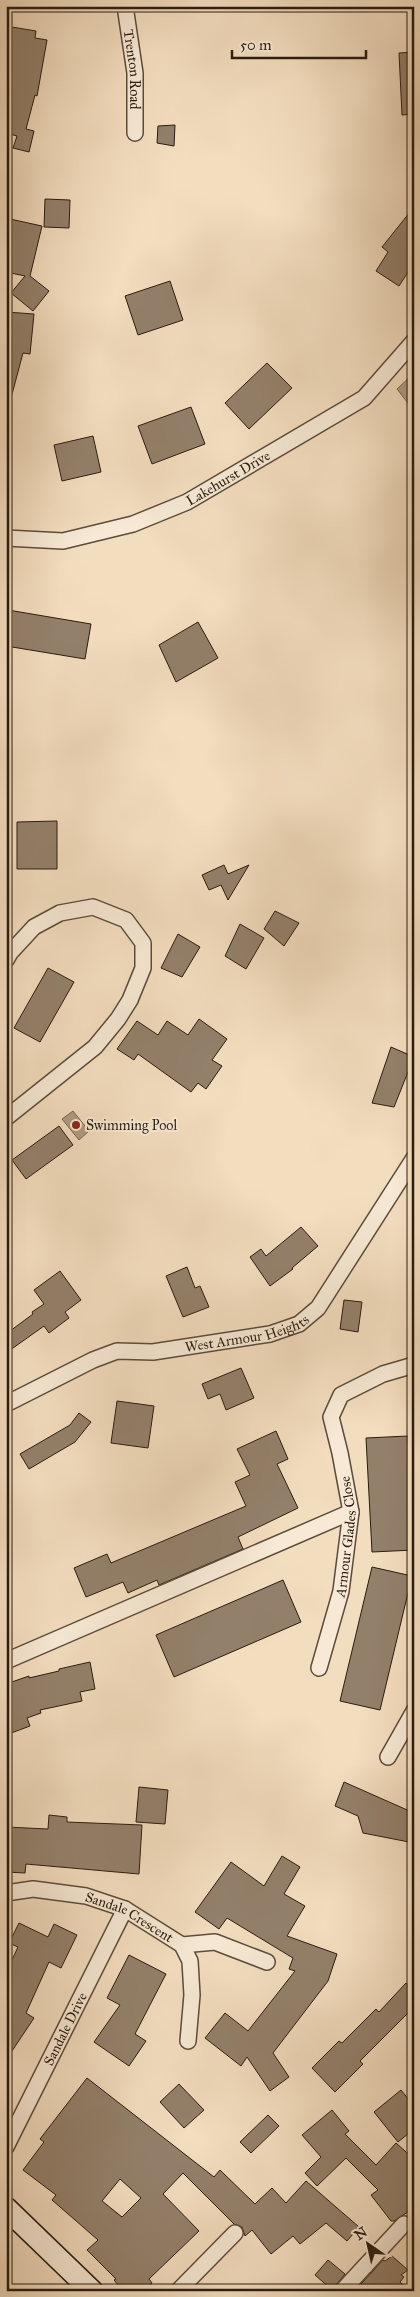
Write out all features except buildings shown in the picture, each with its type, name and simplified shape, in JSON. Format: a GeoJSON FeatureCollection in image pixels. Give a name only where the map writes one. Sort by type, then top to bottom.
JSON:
{"type":"FeatureCollection","features":[{"type":"Feature","properties":{"kind":"main road"},"geometry":{"type":"LineString","coordinates":[[6,2208],[92,2291]]}},
{"type":"Feature","properties":{"kind":"street","name":"Trenton Road"},"geometry":{"type":"LineString","coordinates":[[125,6],[135,73],[135,133]]}},
{"type":"Feature","properties":{"kind":"street","name":"Lakehurst Drive"},"geometry":{"type":"LineString","coordinates":[[6,538],[62,541],[133,524],[187,502],[364,398],[414,341]]}},
{"type":"Feature","properties":{"kind":"street"},"geometry":{"type":"LineString","coordinates":[[6,960],[34,927],[60,914],[93,908],[126,920],[143,943],[143,968],[130,1000],[118,1019],[94,1047],[6,1118]]}},
{"type":"Feature","properties":{"kind":"street","name":"West Armour Heights"},"geometry":{"type":"LineString","coordinates":[[6,1404],[92,1360],[117,1350],[153,1352],[270,1334],[299,1324],[318,1308],[414,1158]]}},
{"type":"Feature","properties":{"kind":"street","name":"Armour Glades Close"},"geometry":{"type":"LineString","coordinates":[[319,1668],[341,1591],[352,1512],[331,1417],[341,1395],[383,1374],[414,1364]]}},
{"type":"Feature","properties":{"kind":"street"},"geometry":{"type":"LineString","coordinates":[[6,1661],[352,1512]]}},
{"type":"Feature","properties":{"kind":"street"},"geometry":{"type":"LineString","coordinates":[[388,1757],[414,1711]]}},
{"type":"Feature","properties":{"kind":"street","name":"Sandale Crescent"},"geometry":{"type":"LineString","coordinates":[[6,1893],[33,1889],[86,1896],[125,1909],[182,1945],[190,1961],[192,1995],[188,2041]]}},
{"type":"Feature","properties":{"kind":"street","name":"Sandale Drive"},"geometry":{"type":"LineString","coordinates":[[6,2147],[125,1909]]}},
{"type":"Feature","properties":{"kind":"street"},"geometry":{"type":"LineString","coordinates":[[182,1945],[215,1942],[267,1962]]}},
{"type":"Feature","properties":{"kind":"street"},"geometry":{"type":"LineString","coordinates":[[342,2291],[404,2224]]}},
{"type":"Feature","properties":{"kind":"street"},"geometry":{"type":"LineString","coordinates":[[178,2291],[235,2233]]}},
{"type":"Feature","properties":{"kind":"shaded area"},"geometry":{"type":"Polygon","coordinates":[[[414,373],[414,411],[397,389],[414,373]]]}},
{"type":"Feature","properties":{"kind":"shaded area","name":"Swimming Pool"},"geometry":{"type":"Polygon","coordinates":[[[73,1111],[89,1131],[79,1140],[62,1119],[73,1111]]]}},
{"type":"Feature","properties":{"kind":"place","name":"Swimming Pool"},"geometry":{"type":"Point","coordinates":[76,1125]}}]}
